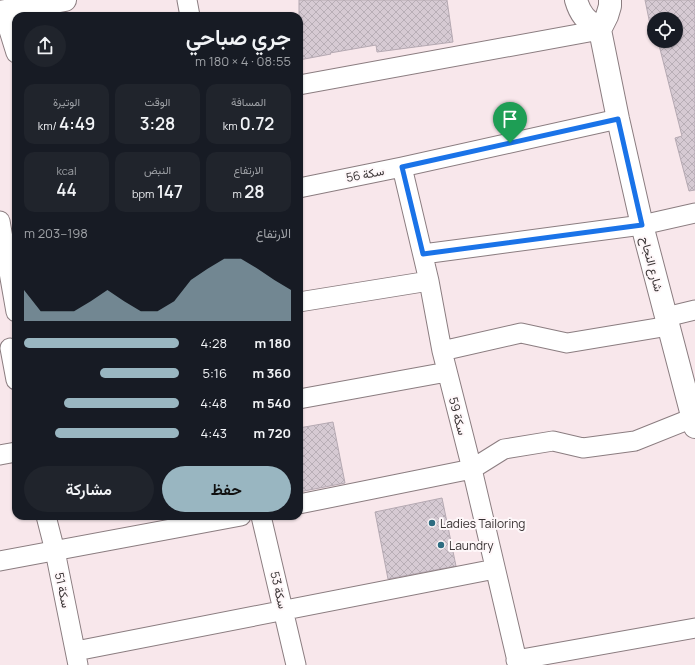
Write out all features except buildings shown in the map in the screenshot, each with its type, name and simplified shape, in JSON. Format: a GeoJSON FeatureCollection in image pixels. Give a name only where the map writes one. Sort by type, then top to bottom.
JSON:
{"type":"FeatureCollection","features":[{"type":"Feature","properties":{"kind":"street"},"geometry":{"type":"LineString","coordinates":[[12,41],[2,12],[65,0]]}},
{"type":"Feature","properties":{"kind":"street"},"geometry":{"type":"LineString","coordinates":[[187,0],[189,12]]}},
{"type":"Feature","properties":{"kind":"street"},"geometry":{"type":"LineString","coordinates":[[576,0],[584,18],[600,30]]}},
{"type":"Feature","properties":{"kind":"street"},"geometry":{"type":"LineString","coordinates":[[600,30],[610,6],[610,0]]}},
{"type":"Feature","properties":{"kind":"street"},"geometry":{"type":"LineString","coordinates":[[303,84],[600,30]]}},
{"type":"Feature","properties":{"kind":"street","name":"شارع النجاح"},"geometry":{"type":"LineString","coordinates":[[600,30],[642,225],[694,421]]}},
{"type":"Feature","properties":{"kind":"street","name":"سكة 56"},"geometry":{"type":"LineString","coordinates":[[303,187],[402,167],[618,119]]}},
{"type":"Feature","properties":{"kind":"street","name":"سكة 59"},"geometry":{"type":"LineString","coordinates":[[402,167],[429,281],[446,372],[472,469],[517,662]]}},
{"type":"Feature","properties":{"kind":"street"},"geometry":{"type":"LineString","coordinates":[[423,254],[642,225],[695,212]]}},
{"type":"Feature","properties":{"kind":"street"},"geometry":{"type":"LineString","coordinates":[[12,220],[0,221],[12,289]]}},
{"type":"Feature","properties":{"kind":"street"},"geometry":{"type":"LineString","coordinates":[[303,301],[429,281]]}},
{"type":"Feature","properties":{"kind":"street"},"geometry":{"type":"LineString","coordinates":[[442,351],[521,332],[567,343],[667,321],[695,310]]}},
{"type":"Feature","properties":{"kind":"street"},"geometry":{"type":"LineString","coordinates":[[9,348],[12,362]]}},
{"type":"Feature","properties":{"kind":"street"},"geometry":{"type":"LineString","coordinates":[[303,398],[446,372]]}},
{"type":"Feature","properties":{"kind":"street"},"geometry":{"type":"LineString","coordinates":[[303,503],[472,469],[504,449],[553,441],[583,448],[636,441],[694,421]]}},
{"type":"Feature","properties":{"kind":"street"},"geometry":{"type":"LineString","coordinates":[[0,455],[12,453]]}},
{"type":"Feature","properties":{"kind":"street","name":"سكة 51"},"geometry":{"type":"LineString","coordinates":[[47,520],[55,551],[77,658]]}},
{"type":"Feature","properties":{"kind":"street"},"geometry":{"type":"LineString","coordinates":[[0,561],[220,520]]}},
{"type":"Feature","properties":{"kind":"street","name":"سكة 53"},"geometry":{"type":"LineString","coordinates":[[262,520],[296,665]]}},
{"type":"Feature","properties":{"kind":"street"},"geometry":{"type":"LineString","coordinates":[[77,658],[283,610],[495,569]]}},
{"type":"Feature","properties":{"kind":"street"},"geometry":{"type":"LineString","coordinates":[[517,662],[695,628]]}},
{"type":"Feature","properties":{"kind":"place","name":"Ladies Tailoring"},"geometry":{"type":"Point","coordinates":[432,523]}},
{"type":"Feature","properties":{"kind":"place","name":"Laundry"},"geometry":{"type":"Point","coordinates":[441,545]}},
{"type":"Feature","properties":{"kind":"route"},"geometry":{"type":"LineString","coordinates":[[618,119],[642,225],[423,254],[402,167],[510,143],[618,119]]}}]}
